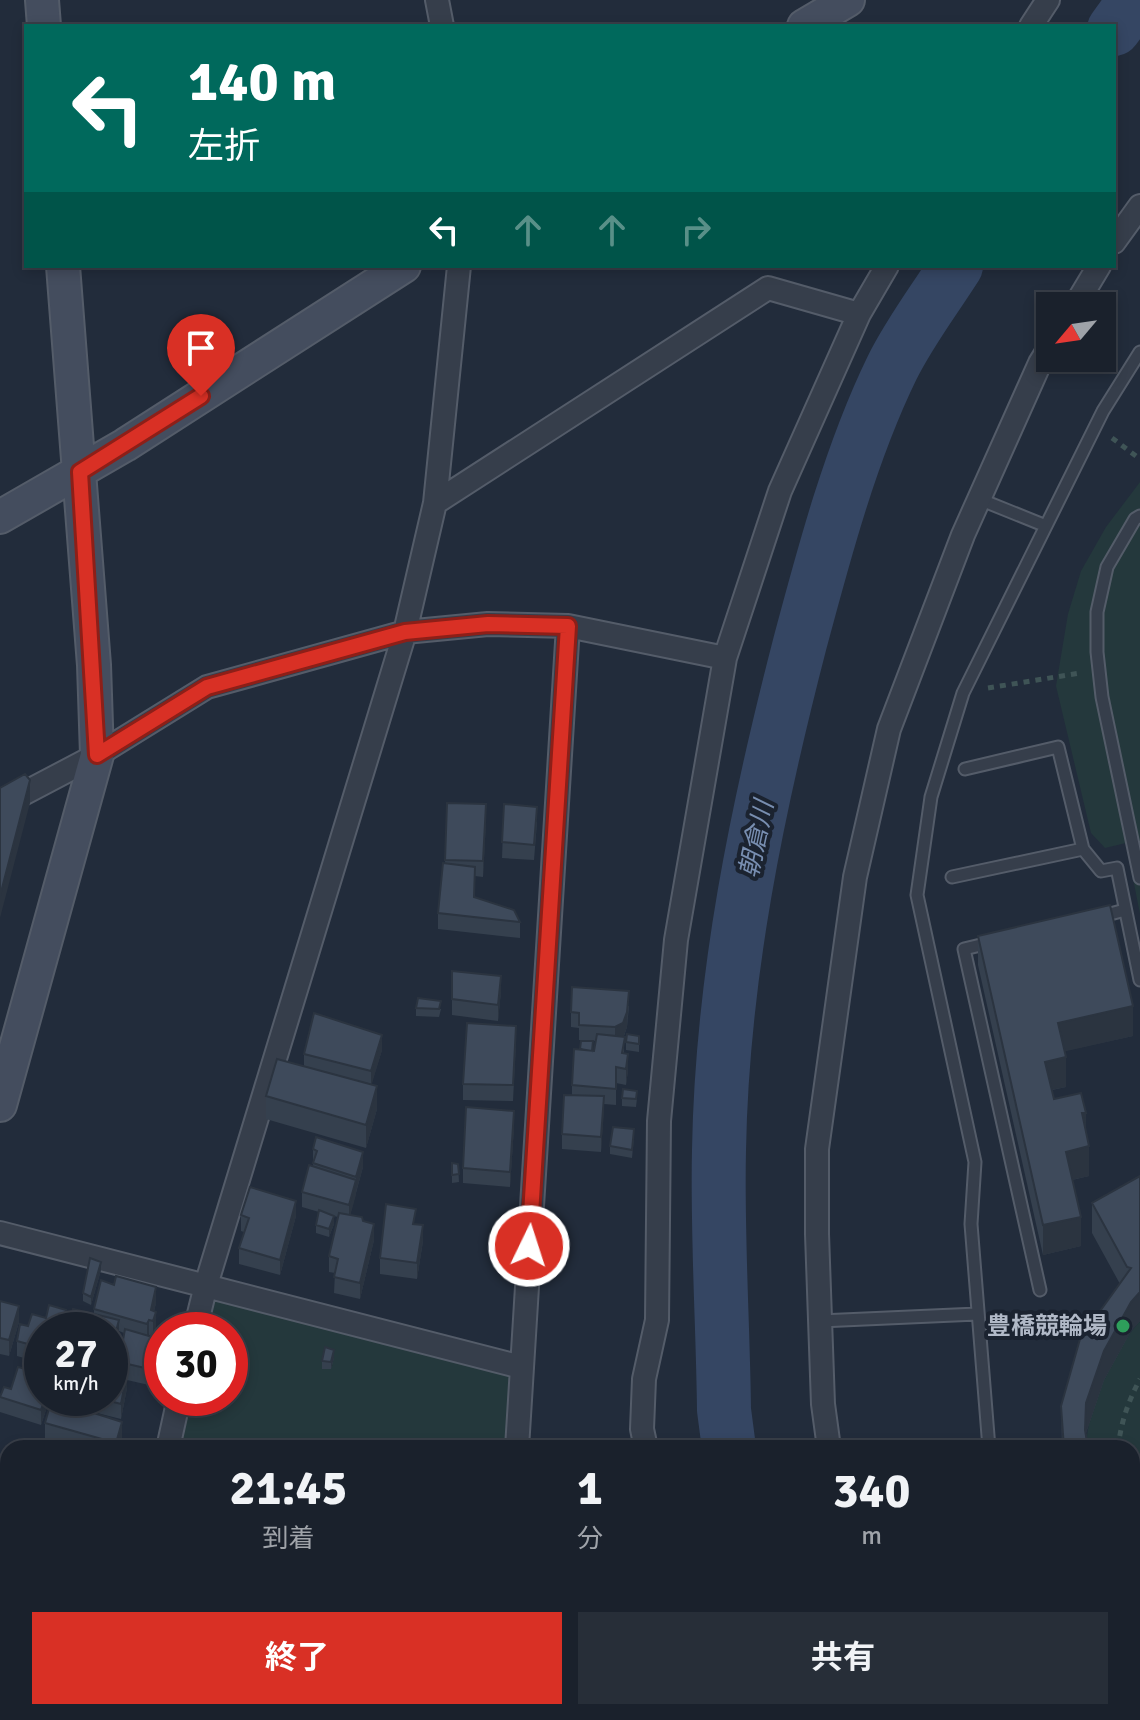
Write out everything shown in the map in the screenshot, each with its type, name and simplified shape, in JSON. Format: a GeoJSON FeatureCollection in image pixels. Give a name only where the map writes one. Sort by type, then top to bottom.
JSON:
{"type":"FeatureCollection","features":[{"type":"Feature","properties":{"kind":"street"},"geometry":{"type":"LineString","coordinates":[[42,0],[44,24]]}},
{"type":"Feature","properties":{"kind":"street"},"geometry":{"type":"LineString","coordinates":[[437,0],[442,24]]}},
{"type":"Feature","properties":{"kind":"street"},"geometry":{"type":"LineString","coordinates":[[807,24],[848,0]]}},
{"type":"Feature","properties":{"kind":"street"},"geometry":{"type":"LineString","coordinates":[[1032,24],[1048,0]]}},
{"type":"Feature","properties":{"kind":"street"},"geometry":{"type":"LineString","coordinates":[[1116,239],[1140,206]]}},
{"type":"Feature","properties":{"kind":"street"},"geometry":{"type":"LineString","coordinates":[[0,1105],[97,755],[80,472],[63,268]]}},
{"type":"Feature","properties":{"kind":"street"},"geometry":{"type":"LineString","coordinates":[[0,517],[80,472],[401,268]]}},
{"type":"Feature","properties":{"kind":"street"},"geometry":{"type":"LineString","coordinates":[[199,1312],[405,632],[435,503],[459,268]]}},
{"type":"Feature","properties":{"kind":"street"},"geometry":{"type":"LineString","coordinates":[[644,1440],[644,1379],[657,1320],[659,1121],[676,940],[725,658],[780,491],[859,314],[886,268]]}},
{"type":"Feature","properties":{"kind":"street"},"geometry":{"type":"LineString","coordinates":[[1083,292],[1098,268]]}},
{"type":"Feature","properties":{"kind":"street"},"geometry":{"type":"LineString","coordinates":[[435,503],[768,288],[859,314]]}},
{"type":"Feature","properties":{"kind":"street"},"geometry":{"type":"LineString","coordinates":[[828,1440],[823,1404],[817,1149],[855,877],[889,729],[979,499],[1038,372]]}},
{"type":"Feature","properties":{"kind":"street"},"geometry":{"type":"LineString","coordinates":[[0,806],[97,755],[207,687],[405,632],[488,624],[568,626],[725,658]]}},
{"type":"Feature","properties":{"kind":"street"},"geometry":{"type":"LineString","coordinates":[[517,1440],[568,626]]}},
{"type":"Feature","properties":{"kind":"street"},"geometry":{"type":"LineString","coordinates":[[0,1233],[521,1367]]}},
{"type":"Feature","properties":{"kind":"street"},"geometry":{"type":"LineString","coordinates":[[170,1440],[175,1416]]}},
{"type":"Feature","properties":{"kind":"lane"},"geometry":{"type":"LineString","coordinates":[[988,1440],[971,1224],[975,1162],[917,895],[931,797],[963,693],[1096,426],[1140,352]]}},
{"type":"Feature","properties":{"kind":"lane"},"geometry":{"type":"LineString","coordinates":[[979,499],[1046,526]]}},
{"type":"Feature","properties":{"kind":"lane"},"geometry":{"type":"LineString","coordinates":[[1140,516],[1135,519],[1107,567],[1097,612],[1097,639],[1102,697],[1140,878]]}},
{"type":"Feature","properties":{"kind":"lane"},"geometry":{"type":"LineString","coordinates":[[965,769],[1058,747],[1083,849],[1101,871],[1117,868],[1140,980]]}},
{"type":"Feature","properties":{"kind":"lane"},"geometry":{"type":"LineString","coordinates":[[952,877],[1083,849]]}},
{"type":"Feature","properties":{"kind":"lane"},"geometry":{"type":"LineString","coordinates":[[1081,921],[1125,910]]}},
{"type":"Feature","properties":{"kind":"lane"},"geometry":{"type":"LineString","coordinates":[[1008,939],[964,949],[1040,1290]]}},
{"type":"Feature","properties":{"kind":"lane"},"geometry":{"type":"LineString","coordinates":[[820,1321],[977,1314]]}},
{"type":"Feature","properties":{"kind":"path"},"geometry":{"type":"LineString","coordinates":[[1096,426],[1140,459]]}},
{"type":"Feature","properties":{"kind":"path"},"geometry":{"type":"LineString","coordinates":[[963,693],[1057,675]]}},
{"type":"Feature","properties":{"kind":"path"},"geometry":{"type":"LineString","coordinates":[[1120,1440],[1125,1412],[1140,1379]]}},
{"type":"Feature","properties":{"kind":"green space"},"geometry":{"type":"Polygon","coordinates":[[[1140,482],[1140,914],[1126,843],[1105,848],[1091,833],[1056,686],[1068,614],[1081,571],[1106,527],[1140,482]]]}},
{"type":"Feature","properties":{"kind":"green space"},"geometry":{"type":"Polygon","coordinates":[[[206,1285],[521,1367],[517,1440],[170,1440],[175,1416],[248,1416],[248,1312],[199,1312],[206,1285]]]}},
{"type":"Feature","properties":{"kind":"green space"},"geometry":{"type":"Polygon","coordinates":[[[1140,1321],[1140,1440],[1087,1440],[1096,1397],[1129,1334],[1140,1321]]]}},
{"type":"Feature","properties":{"kind":"building"},"geometry":{"type":"Polygon","coordinates":[[[25,774],[30,780],[0,896],[0,788],[25,774]]]}},
{"type":"Feature","properties":{"kind":"building"},"geometry":{"type":"Polygon","coordinates":[[[447,803],[486,804],[483,861],[445,860],[447,803]]]}},
{"type":"Feature","properties":{"kind":"building"},"geometry":{"type":"Polygon","coordinates":[[[504,804],[537,807],[534,845],[502,842],[504,804]]]}},
{"type":"Feature","properties":{"kind":"building"},"geometry":{"type":"Polygon","coordinates":[[[443,863],[475,867],[474,897],[514,910],[520,922],[438,913],[443,863]]]}},
{"type":"Feature","properties":{"kind":"building"},"geometry":{"type":"Polygon","coordinates":[[[1110,905],[1133,1006],[1058,1023],[1066,1057],[1045,1062],[1054,1099],[1081,1093],[1089,1146],[1066,1152],[1081,1217],[1043,1225],[978,936],[1110,905]]]}},
{"type":"Feature","properties":{"kind":"building"},"geometry":{"type":"Polygon","coordinates":[[[452,971],[501,976],[498,1005],[452,999],[452,971]]]}},
{"type":"Feature","properties":{"kind":"building"},"geometry":{"type":"Polygon","coordinates":[[[572,987],[629,991],[623,1023],[615,1027],[579,1025],[579,1013],[571,1012],[572,987]]]}},
{"type":"Feature","properties":{"kind":"building"},"geometry":{"type":"Polygon","coordinates":[[[418,998],[441,1001],[439,1009],[416,1008],[418,998]]]}},
{"type":"Feature","properties":{"kind":"building"},"geometry":{"type":"Polygon","coordinates":[[[314,1013],[382,1035],[371,1071],[304,1054],[314,1013]]]}},
{"type":"Feature","properties":{"kind":"building"},"geometry":{"type":"Polygon","coordinates":[[[467,1023],[516,1026],[513,1085],[463,1084],[467,1023]]]}},
{"type":"Feature","properties":{"kind":"building"},"geometry":{"type":"Polygon","coordinates":[[[597,1034],[625,1037],[622,1053],[628,1054],[626,1069],[616,1067],[616,1089],[572,1085],[574,1049],[594,1051],[597,1034]]]}},
{"type":"Feature","properties":{"kind":"building"},"geometry":{"type":"Polygon","coordinates":[[[627,1034],[639,1036],[639,1044],[626,1042],[627,1034]]]}},
{"type":"Feature","properties":{"kind":"building"},"geometry":{"type":"Polygon","coordinates":[[[581,1041],[593,1041],[592,1051],[580,1049],[581,1041]]]}},
{"type":"Feature","properties":{"kind":"building"},"geometry":{"type":"Polygon","coordinates":[[[277,1059],[377,1086],[366,1125],[266,1096],[277,1059]]]}},
{"type":"Feature","properties":{"kind":"building"},"geometry":{"type":"Polygon","coordinates":[[[623,1089],[637,1091],[636,1099],[622,1098],[623,1089]]]}},
{"type":"Feature","properties":{"kind":"building"},"geometry":{"type":"Polygon","coordinates":[[[564,1095],[604,1096],[601,1137],[562,1134],[564,1095]]]}},
{"type":"Feature","properties":{"kind":"building"},"geometry":{"type":"Polygon","coordinates":[[[466,1107],[514,1111],[510,1172],[463,1168],[466,1107]]]}},
{"type":"Feature","properties":{"kind":"building"},"geometry":{"type":"Polygon","coordinates":[[[613,1127],[634,1129],[632,1150],[610,1146],[613,1127]]]}},
{"type":"Feature","properties":{"kind":"building"},"geometry":{"type":"Polygon","coordinates":[[[316,1137],[363,1152],[356,1177],[313,1163],[317,1151],[313,1149],[316,1137]]]}},
{"type":"Feature","properties":{"kind":"building"},"geometry":{"type":"Polygon","coordinates":[[[452,1163],[458,1164],[459,1174],[452,1175],[452,1163]]]}},
{"type":"Feature","properties":{"kind":"building"},"geometry":{"type":"Polygon","coordinates":[[[309,1165],[356,1180],[349,1205],[302,1192],[309,1165]]]}},
{"type":"Feature","properties":{"kind":"building"},"geometry":{"type":"Polygon","coordinates":[[[1140,1176],[1140,1292],[1131,1302],[1104,1351],[1086,1403],[1087,1440],[1063,1440],[1061,1406],[1080,1339],[1131,1268],[1127,1267],[1092,1203],[1140,1176]]]}},
{"type":"Feature","properties":{"kind":"building"},"geometry":{"type":"Polygon","coordinates":[[[250,1187],[296,1201],[280,1260],[239,1248],[249,1218],[241,1215],[250,1187]]]}},
{"type":"Feature","properties":{"kind":"building"},"geometry":{"type":"Polygon","coordinates":[[[386,1204],[416,1209],[413,1224],[423,1225],[417,1263],[380,1258],[386,1204]]]}},
{"type":"Feature","properties":{"kind":"building"},"geometry":{"type":"Polygon","coordinates":[[[319,1210],[334,1216],[329,1229],[316,1225],[319,1210]]]}},
{"type":"Feature","properties":{"kind":"building"},"geometry":{"type":"Polygon","coordinates":[[[339,1213],[362,1217],[363,1221],[374,1224],[360,1283],[334,1277],[338,1259],[329,1256],[339,1213]]]}},
{"type":"Feature","properties":{"kind":"building"},"geometry":{"type":"Polygon","coordinates":[[[90,1258],[101,1262],[91,1297],[83,1293],[90,1258]]]}},
{"type":"Feature","properties":{"kind":"building"},"geometry":{"type":"Polygon","coordinates":[[[116,1276],[156,1287],[151,1310],[156,1312],[144,1312],[144,1323],[128,1319],[128,1312],[94,1309],[101,1280],[114,1285],[116,1276]]]}},
{"type":"Feature","properties":{"kind":"building"},"geometry":{"type":"Polygon","coordinates":[[[0,1301],[19,1306],[9,1340],[0,1338],[0,1301]]]}},
{"type":"Feature","properties":{"kind":"building"},"geometry":{"type":"Polygon","coordinates":[[[49,1305],[66,1310],[65,1312],[47,1312],[49,1305]]]}},
{"type":"Feature","properties":{"kind":"building"},"geometry":{"type":"Polygon","coordinates":[[[20,1324],[24,1325],[24,1343],[17,1341],[20,1324]]]}},
{"type":"Feature","properties":{"kind":"building"},"geometry":{"type":"Polygon","coordinates":[[[128,1330],[144,1335],[144,1368],[128,1364],[128,1330]]]}},
{"type":"Feature","properties":{"kind":"building"},"geometry":{"type":"Polygon","coordinates":[[[325,1347],[334,1350],[331,1362],[322,1361],[325,1347]]]}},
{"type":"Feature","properties":{"kind":"building"},"geometry":{"type":"Polygon","coordinates":[[[18,1367],[24,1368],[24,1405],[0,1397],[4,1387],[11,1389],[18,1367]]]}},
{"type":"Feature","properties":{"kind":"building"},"geometry":{"type":"Polygon","coordinates":[[[47,1416],[103,1416],[122,1422],[117,1440],[105,1440],[45,1423],[47,1416]]]}},
{"type":"Feature","properties":{"kind":"waterway","name":"朝倉川"},"geometry":{"type":"LineString","coordinates":[[1116,26],[1135,0]]}},
{"type":"Feature","properties":{"kind":"waterway","name":"朝倉川"},"geometry":{"type":"LineString","coordinates":[[728,1440],[724,1410],[719,1150],[727,1021],[756,831],[800,643],[851,468],[877,400],[899,355],[955,268]]}},
{"type":"Feature","properties":{"kind":"place","name":"豊橋競輪場"},"geometry":{"type":"Point","coordinates":[1123,1326]}},
{"type":"Feature","properties":{"kind":"route"},"geometry":{"type":"LineString","coordinates":[[201,396],[80,472],[94,665],[97,755],[207,687],[405,632],[488,624],[568,626],[529,1246]]}}]}
